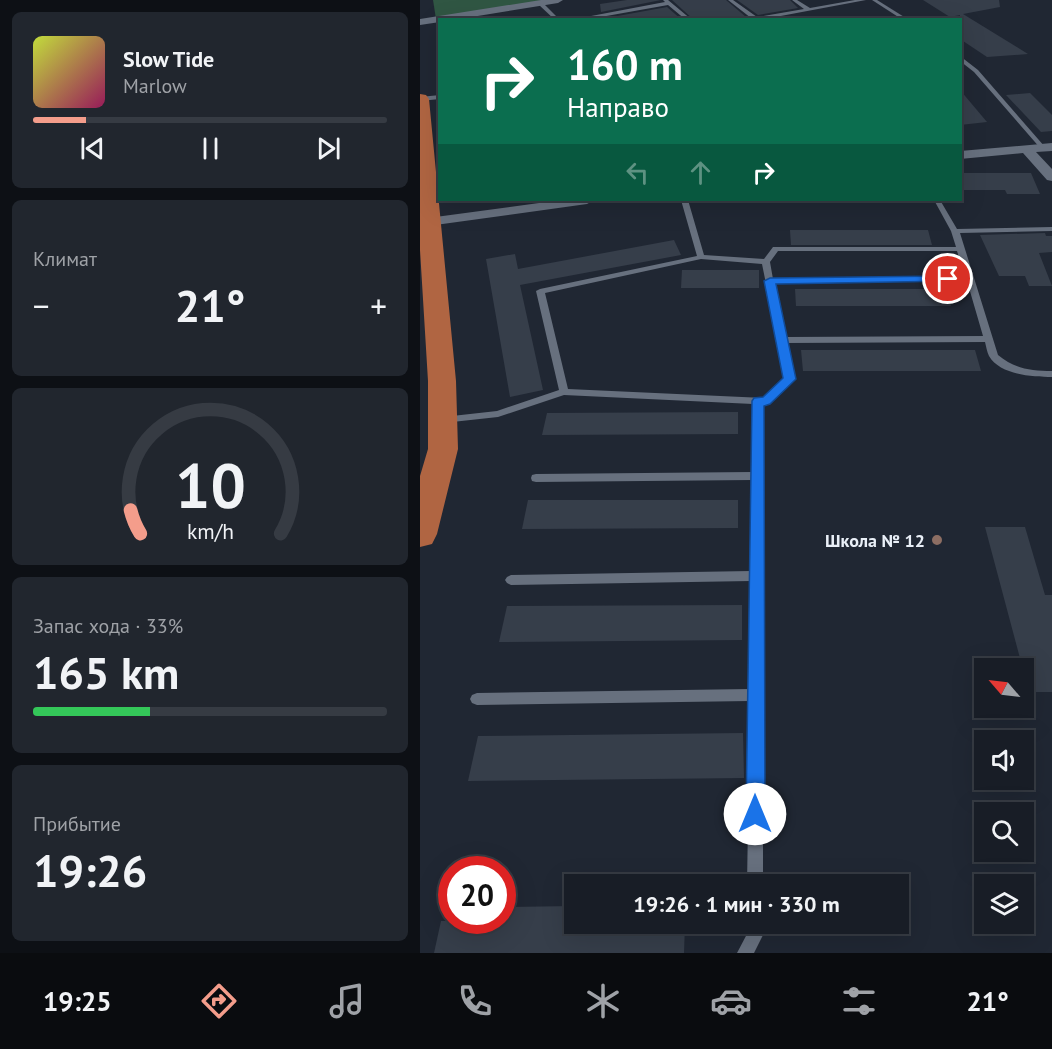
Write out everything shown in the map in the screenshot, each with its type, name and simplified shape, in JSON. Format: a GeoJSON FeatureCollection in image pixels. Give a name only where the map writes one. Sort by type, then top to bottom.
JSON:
{"type":"FeatureCollection","features":[{"type":"Feature","properties":{"kind":"main road"},"geometry":{"type":"LineString","coordinates":[[420,99],[424,223],[443,449],[420,534]]}},
{"type":"Feature","properties":{"kind":"street"},"geometry":{"type":"LineString","coordinates":[[445,18],[558,0]]}},
{"type":"Feature","properties":{"kind":"street"},"geometry":{"type":"LineString","coordinates":[[420,22],[438,19]]}},
{"type":"Feature","properties":{"kind":"street"},"geometry":{"type":"LineString","coordinates":[[962,155],[1048,147]]}},
{"type":"Feature","properties":{"kind":"street"},"geometry":{"type":"LineString","coordinates":[[1026,149],[1052,177]]}},
{"type":"Feature","properties":{"kind":"street"},"geometry":{"type":"LineString","coordinates":[[424,223],[580,201]]}},
{"type":"Feature","properties":{"kind":"lane"},"geometry":{"type":"LineString","coordinates":[[730,0],[755,18],[864,0]]}},
{"type":"Feature","properties":{"kind":"lane"},"geometry":{"type":"LineString","coordinates":[[794,0],[808,9]]}},
{"type":"Feature","properties":{"kind":"lane"},"geometry":{"type":"LineString","coordinates":[[835,0],[841,4]]}},
{"type":"Feature","properties":{"kind":"lane"},"geometry":{"type":"LineString","coordinates":[[874,0],[904,18]]}},
{"type":"Feature","properties":{"kind":"lane"},"geometry":{"type":"LineString","coordinates":[[583,18],[667,2],[687,18]]}},
{"type":"Feature","properties":{"kind":"lane"},"geometry":{"type":"LineString","coordinates":[[540,3],[556,18]]}},
{"type":"Feature","properties":{"kind":"lane"},"geometry":{"type":"LineString","coordinates":[[962,60],[976,71],[1048,147]]}},
{"type":"Feature","properties":{"kind":"lane"},"geometry":{"type":"LineString","coordinates":[[420,99],[438,97]]}},
{"type":"Feature","properties":{"kind":"lane"},"geometry":{"type":"LineString","coordinates":[[684,201],[701,257]]}},
{"type":"Feature","properties":{"kind":"lane"},"geometry":{"type":"LineString","coordinates":[[938,201],[955,231],[994,356],[1006,367],[1025,374],[1052,374]]}},
{"type":"Feature","properties":{"kind":"lane"},"geometry":{"type":"LineString","coordinates":[[955,231],[1052,229]]}},
{"type":"Feature","properties":{"kind":"lane"},"geometry":{"type":"LineString","coordinates":[[442,420],[498,414],[564,392],[766,401],[790,379],[766,262],[776,249],[961,249]]}},
{"type":"Feature","properties":{"kind":"lane"},"geometry":{"type":"LineString","coordinates":[[564,392],[540,291],[701,257],[766,262]]}},
{"type":"Feature","properties":{"kind":"lane"},"geometry":{"type":"LineString","coordinates":[[770,281],[970,279]]}},
{"type":"Feature","properties":{"kind":"lane"},"geometry":{"type":"LineString","coordinates":[[782,340],[989,339]]}},
{"type":"Feature","properties":{"kind":"lane"},"geometry":{"type":"LineString","coordinates":[[755,874],[758,401]]}},
{"type":"Feature","properties":{"kind":"lane"},"geometry":{"type":"LineString","coordinates":[[536,478],[758,476]]}},
{"type":"Feature","properties":{"kind":"lane"},"geometry":{"type":"LineString","coordinates":[[511,580],[757,576]]}},
{"type":"Feature","properties":{"kind":"lane"},"geometry":{"type":"LineString","coordinates":[[477,699],[756,695]]}},
{"type":"Feature","properties":{"kind":"lane"},"geometry":{"type":"LineString","coordinates":[[745,953],[754,934]]}},
{"type":"Feature","properties":{"kind":"green space"},"geometry":{"type":"Polygon","coordinates":[[[433,0],[555,0],[438,18],[436,19],[433,0]]]}},
{"type":"Feature","properties":{"kind":"building"},"geometry":{"type":"Polygon","coordinates":[[[627,0],[661,0],[601,12],[600,4],[627,0]]]}},
{"type":"Feature","properties":{"kind":"building"},"geometry":{"type":"Polygon","coordinates":[[[672,0],[726,0],[746,17],[743,18],[692,18],[672,0]]]}},
{"type":"Feature","properties":{"kind":"building"},"geometry":{"type":"Polygon","coordinates":[[[737,0],[790,0],[798,8],[758,15],[737,0]]]}},
{"type":"Feature","properties":{"kind":"building"},"geometry":{"type":"Polygon","coordinates":[[[923,0],[999,0],[1000,7],[963,14],[1028,54],[987,57],[962,40],[960,15],[950,17],[923,0]]]}},
{"type":"Feature","properties":{"kind":"building"},"geometry":{"type":"Polygon","coordinates":[[[667,7],[680,18],[606,18],[667,7]]]}},
{"type":"Feature","properties":{"kind":"building"},"geometry":{"type":"Polygon","coordinates":[[[962,92],[987,122],[962,125],[962,92]]]}},
{"type":"Feature","properties":{"kind":"building"},"geometry":{"type":"Polygon","coordinates":[[[1030,93],[1052,115],[1052,131],[1041,132],[1006,95],[1030,93]]]}},
{"type":"Feature","properties":{"kind":"building"},"geometry":{"type":"Polygon","coordinates":[[[962,173],[1031,173],[1040,194],[1007,194],[1005,190],[962,190],[962,173]]]}},
{"type":"Feature","properties":{"kind":"building"},"geometry":{"type":"Polygon","coordinates":[[[790,230],[928,230],[932,245],[791,245],[790,230]]]}},
{"type":"Feature","properties":{"kind":"building"},"geometry":{"type":"Polygon","coordinates":[[[1045,233],[1046,236],[1052,236],[1052,252],[1039,253],[1052,286],[1029,286],[1025,276],[999,276],[980,235],[1045,233]]]}},
{"type":"Feature","properties":{"kind":"building"},"geometry":{"type":"Polygon","coordinates":[[[674,240],[681,255],[520,285],[543,390],[510,397],[486,259],[515,254],[518,269],[674,240]]]}},
{"type":"Feature","properties":{"kind":"building"},"geometry":{"type":"Polygon","coordinates":[[[682,270],[759,270],[759,288],[681,288],[682,270]]]}},
{"type":"Feature","properties":{"kind":"building"},"geometry":{"type":"Polygon","coordinates":[[[795,289],[946,289],[951,306],[796,306],[795,289]]]}},
{"type":"Feature","properties":{"kind":"building"},"geometry":{"type":"Polygon","coordinates":[[[801,350],[975,350],[981,371],[803,371],[801,350]]]}},
{"type":"Feature","properties":{"kind":"building"},"geometry":{"type":"Polygon","coordinates":[[[738,412],[738,434],[542,435],[547,413],[738,412]]]}},
{"type":"Feature","properties":{"kind":"building"},"geometry":{"type":"Polygon","coordinates":[[[528,500],[738,500],[738,528],[522,529],[528,500]]]}},
{"type":"Feature","properties":{"kind":"building"},"geometry":{"type":"Polygon","coordinates":[[[985,527],[1025,527],[1045,595],[1052,595],[1052,692],[1034,692],[1034,658],[1020,658],[985,527]]]}},
{"type":"Feature","properties":{"kind":"building"},"geometry":{"type":"Polygon","coordinates":[[[742,605],[742,640],[499,642],[507,606],[742,605]]]}},
{"type":"Feature","properties":{"kind":"building"},"geometry":{"type":"Polygon","coordinates":[[[743,733],[744,778],[468,781],[478,736],[743,733]]]}},
{"type":"Feature","properties":{"kind":"building"},"geometry":{"type":"Polygon","coordinates":[[[564,906],[564,934],[685,934],[684,953],[434,953],[438,934],[516,934],[516,907],[564,906]]]}},
{"type":"Feature","properties":{"kind":"place","name":"Школа № 12"},"geometry":{"type":"Point","coordinates":[937,540]}},
{"type":"Feature","properties":{"kind":"route"},"geometry":{"type":"LineString","coordinates":[[755,814],[758,401],[766,401],[790,379],[770,281],[948,279]]}}]}
